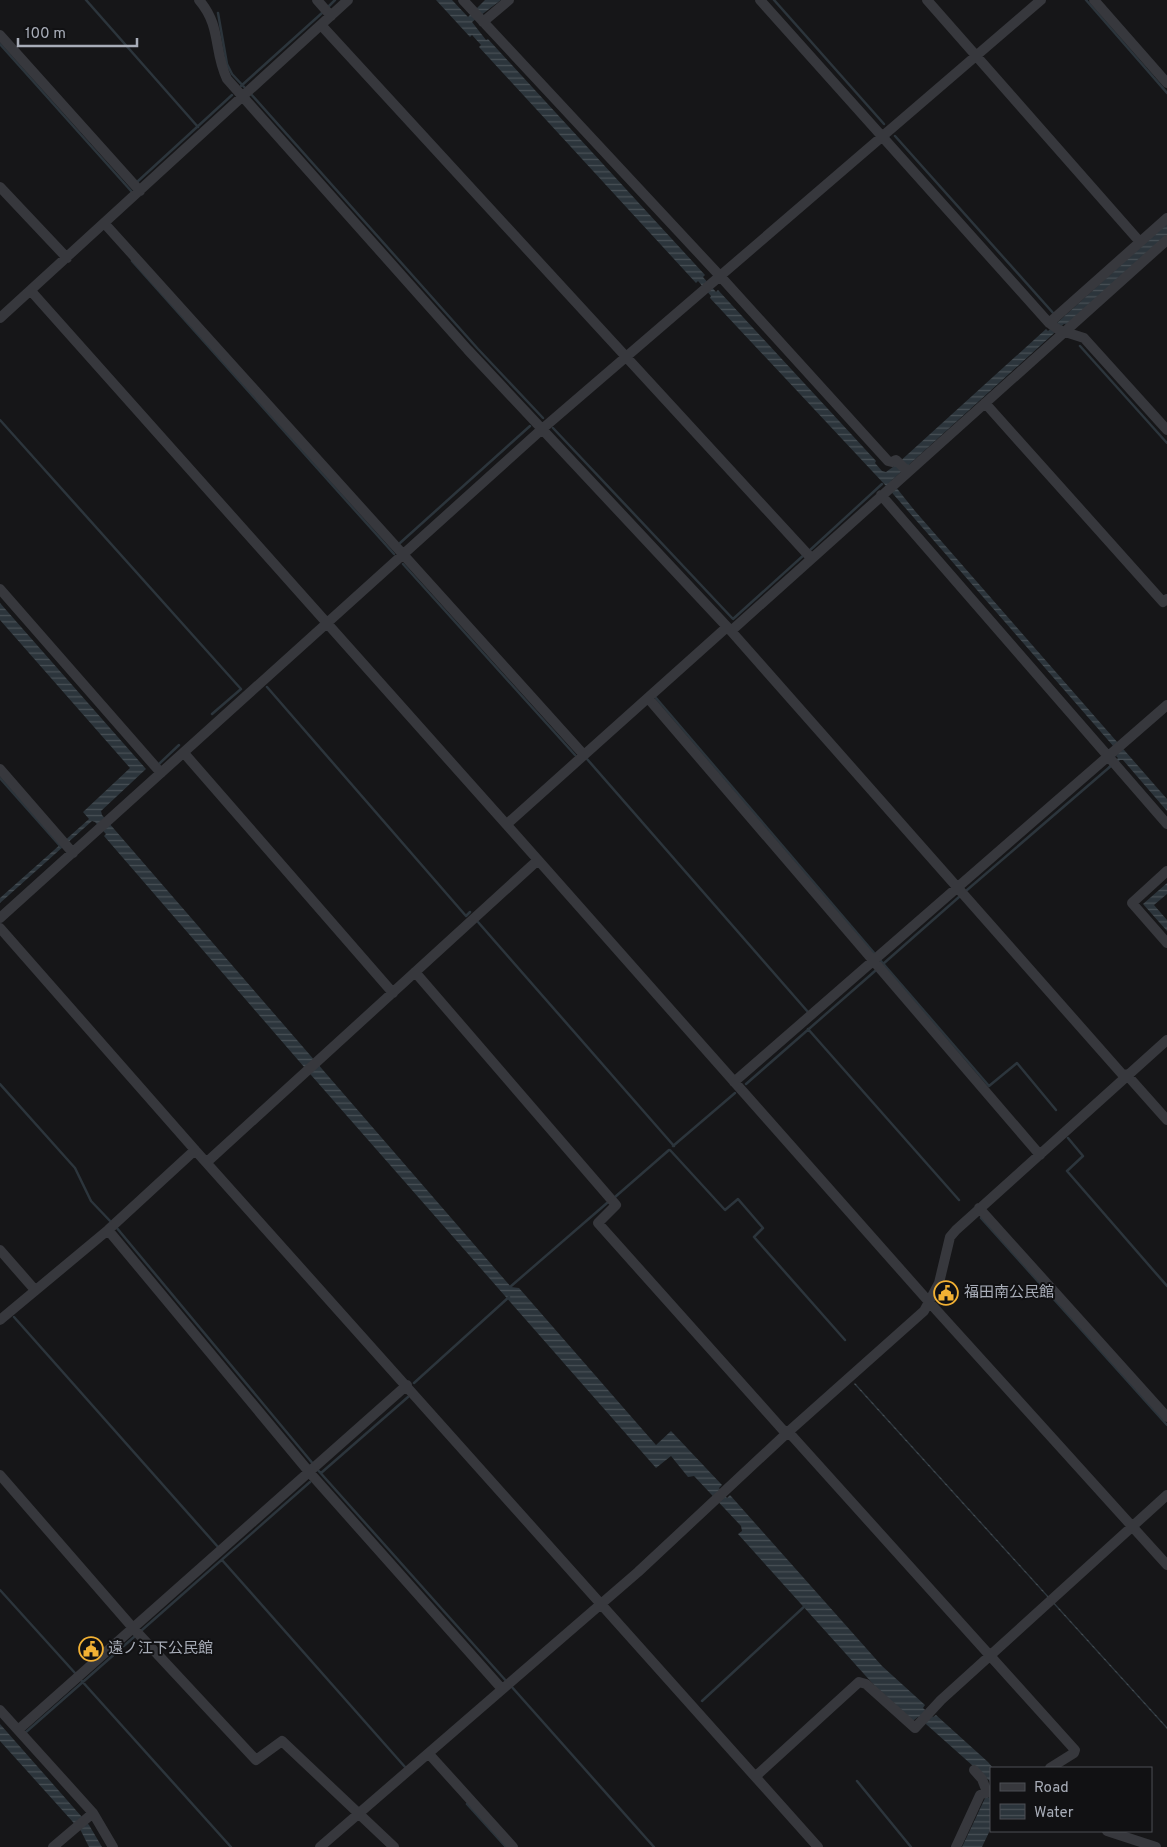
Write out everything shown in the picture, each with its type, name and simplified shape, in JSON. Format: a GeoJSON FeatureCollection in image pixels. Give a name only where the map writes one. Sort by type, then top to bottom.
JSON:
{"type":"FeatureCollection","features":[{"type":"Feature","properties":{"kind":"street"},"geometry":{"type":"LineString","coordinates":[[199,0],[209,11],[215,25],[221,67],[227,79],[246,93],[541,430],[729,629],[1122,1074],[1128,1075],[1167,1120]]}},
{"type":"Feature","properties":{"kind":"street"},"geometry":{"type":"LineString","coordinates":[[317,0],[331,16]]}},
{"type":"Feature","properties":{"kind":"street"},"geometry":{"type":"LineString","coordinates":[[0,318],[348,0]]}},
{"type":"Feature","properties":{"kind":"street"},"geometry":{"type":"LineString","coordinates":[[474,12],[479,0]]}},
{"type":"Feature","properties":{"kind":"street"},"geometry":{"type":"LineString","coordinates":[[474,12],[510,0]]}},
{"type":"Feature","properties":{"kind":"street"},"geometry":{"type":"LineString","coordinates":[[760,0],[882,136],[1056,324],[1084,338],[1167,430]]}},
{"type":"Feature","properties":{"kind":"street"},"geometry":{"type":"LineString","coordinates":[[927,0],[1140,242]]}},
{"type":"Feature","properties":{"kind":"street"},"geometry":{"type":"LineString","coordinates":[[0,918],[68,846],[100,829],[541,430],[1041,0]]}},
{"type":"Feature","properties":{"kind":"street"},"geometry":{"type":"LineString","coordinates":[[1094,0],[1167,83]]}},
{"type":"Feature","properties":{"kind":"street"},"geometry":{"type":"LineString","coordinates":[[474,12],[716,279],[888,461],[896,460],[907,471]]}},
{"type":"Feature","properties":{"kind":"street"},"geometry":{"type":"LineString","coordinates":[[321,25],[808,555]]}},
{"type":"Feature","properties":{"kind":"street"},"geometry":{"type":"LineString","coordinates":[[0,35],[140,191]]}},
{"type":"Feature","properties":{"kind":"street"},"geometry":{"type":"LineString","coordinates":[[0,187],[67,258]]}},
{"type":"Feature","properties":{"kind":"street"},"geometry":{"type":"LineString","coordinates":[[507,824],[648,698],[729,629],[808,555],[883,493],[985,403],[1056,324],[1167,218]]}},
{"type":"Feature","properties":{"kind":"street"},"geometry":{"type":"LineString","coordinates":[[105,224],[584,755]]}},
{"type":"Feature","properties":{"kind":"street"},"geometry":{"type":"LineString","coordinates":[[1056,324],[1167,240]]}},
{"type":"Feature","properties":{"kind":"street"},"geometry":{"type":"LineString","coordinates":[[31,291],[507,824],[930,1303],[1167,1565]]}},
{"type":"Feature","properties":{"kind":"street"},"geometry":{"type":"LineString","coordinates":[[985,403],[1164,602],[1167,599]]}},
{"type":"Feature","properties":{"kind":"street"},"geometry":{"type":"LineString","coordinates":[[883,493],[1167,824]]}},
{"type":"Feature","properties":{"kind":"street"},"geometry":{"type":"LineString","coordinates":[[0,589],[162,773]]}},
{"type":"Feature","properties":{"kind":"street"},"geometry":{"type":"LineString","coordinates":[[648,698],[1040,1155]]}},
{"type":"Feature","properties":{"kind":"street"},"geometry":{"type":"LineString","coordinates":[[734,1082],[958,887],[1112,758],[1122,743],[1167,705]]}},
{"type":"Feature","properties":{"kind":"street"},"geometry":{"type":"LineString","coordinates":[[184,753],[393,993]]}},
{"type":"Feature","properties":{"kind":"street"},"geometry":{"type":"LineString","coordinates":[[0,769],[68,846]]}},
{"type":"Feature","properties":{"kind":"street"},"geometry":{"type":"LineString","coordinates":[[207,1162],[538,860]]}},
{"type":"Feature","properties":{"kind":"street"},"geometry":{"type":"LineString","coordinates":[[1167,871],[1132,903],[1167,943]]}},
{"type":"Feature","properties":{"kind":"street"},"geometry":{"type":"LineString","coordinates":[[0,928],[195,1150],[602,1603],[818,1847]]}},
{"type":"Feature","properties":{"kind":"street"},"geometry":{"type":"LineString","coordinates":[[415,972],[616,1205],[598,1223],[1076,1750],[1052,1767]]}},
{"type":"Feature","properties":{"kind":"street"},"geometry":{"type":"LineString","coordinates":[[320,1847],[602,1603],[787,1433],[909,1326],[930,1303],[940,1283],[950,1237],[979,1208],[1167,1040]]}},
{"type":"Feature","properties":{"kind":"street"},"geometry":{"type":"LineString","coordinates":[[0,1320],[112,1227],[195,1150]]}},
{"type":"Feature","properties":{"kind":"street"},"geometry":{"type":"LineString","coordinates":[[979,1208],[1167,1417]]}},
{"type":"Feature","properties":{"kind":"street"},"geometry":{"type":"LineString","coordinates":[[112,1227],[314,1469],[507,1685]]}},
{"type":"Feature","properties":{"kind":"street"},"geometry":{"type":"LineString","coordinates":[[0,1250],[36,1290]]}},
{"type":"Feature","properties":{"kind":"street"},"geometry":{"type":"LineString","coordinates":[[18,1730],[407,1385]]}},
{"type":"Feature","properties":{"kind":"street"},"geometry":{"type":"LineString","coordinates":[[0,1475],[133,1628],[256,1760],[282,1741],[394,1847]]}},
{"type":"Feature","properties":{"kind":"street"},"geometry":{"type":"LineString","coordinates":[[756,1776],[859,1682],[866,1684],[915,1728],[930,1711],[1167,1495]]}},
{"type":"Feature","properties":{"kind":"street"},"geometry":{"type":"LineString","coordinates":[[0,1710],[90,1816],[113,1847]]}},
{"type":"Feature","properties":{"kind":"street"},"geometry":{"type":"LineString","coordinates":[[429,1754],[513,1847]]}},
{"type":"Feature","properties":{"kind":"street"},"geometry":{"type":"LineString","coordinates":[[956,1847],[980,1795],[989,1792],[982,1779],[974,1770]]}},
{"type":"Feature","properties":{"kind":"street"},"geometry":{"type":"LineString","coordinates":[[53,1847],[90,1816]]}},
{"type":"Feature","properties":{"kind":"street"},"geometry":{"type":"LineString","coordinates":[[1110,1832],[1156,1847]]}},
{"type":"Feature","properties":{"kind":"water"},"geometry":{"type":"Polygon","coordinates":[[[436,0],[452,0],[468,17],[485,0],[501,0],[472,22],[486,40],[488,39],[705,275],[703,277],[716,292],[718,290],[876,461],[875,463],[882,471],[886,472],[897,464],[1167,223],[1167,237],[1067,325],[1064,324],[891,481],[915,511],[1167,799],[1167,811],[1123,760],[1120,760],[1110,768],[1108,767],[1118,758],[1114,747],[887,487],[479,47],[481,45],[472,35],[470,37],[436,0]]]}},
{"type":"Feature","properties":{"kind":"water"},"geometry":{"type":"Polygon","coordinates":[[[0,603],[146,769],[101,811],[102,815],[511,1287],[519,1288],[656,1445],[671,1431],[722,1485],[719,1488],[727,1498],[730,1495],[882,1666],[925,1705],[923,1708],[933,1717],[936,1715],[988,1762],[992,1767],[990,1767],[990,1781],[918,1717],[913,1721],[873,1684],[738,1534],[742,1531],[741,1526],[694,1476],[688,1477],[671,1456],[656,1468],[311,1075],[104,836],[106,834],[95,822],[92,821],[0,903],[0,898],[89,819],[83,812],[130,768],[0,620],[0,603]]]}},
{"type":"Feature","properties":{"kind":"water"},"geometry":{"type":"Polygon","coordinates":[[[1167,883],[1167,894],[1154,905],[1167,920],[1167,931],[1143,904],[1167,883]]]}},
{"type":"Feature","properties":{"kind":"water"},"geometry":{"type":"Polygon","coordinates":[[[854,1384],[1167,1727],[1167,1729],[854,1384]]]}},
{"type":"Feature","properties":{"kind":"water"},"geometry":{"type":"Polygon","coordinates":[[[0,1724],[89,1825],[102,1847],[89,1847],[81,1831],[0,1741],[0,1724]]]}},
{"type":"Feature","properties":{"kind":"water"},"geometry":{"type":"Polygon","coordinates":[[[986,1796],[989,1798],[990,1796],[990,1830],[982,1847],[962,1847],[986,1796]]]}},
{"type":"Feature","properties":{"kind":"waterway"},"geometry":{"type":"LineString","coordinates":[[86,0],[198,127]]}},
{"type":"Feature","properties":{"kind":"waterway"},"geometry":{"type":"LineString","coordinates":[[329,6],[335,0]]}},
{"type":"Feature","properties":{"kind":"waterway"},"geometry":{"type":"LineString","coordinates":[[774,0],[884,124]]}},
{"type":"Feature","properties":{"kind":"waterway"},"geometry":{"type":"LineString","coordinates":[[1086,0],[1167,93]]}},
{"type":"Feature","properties":{"kind":"waterway"},"geometry":{"type":"LineString","coordinates":[[218,13],[227,64],[232,74],[246,89]]}},
{"type":"Feature","properties":{"kind":"waterway"},"geometry":{"type":"LineString","coordinates":[[241,86],[322,13]]}},
{"type":"Feature","properties":{"kind":"waterway"},"geometry":{"type":"LineString","coordinates":[[0,44],[132,192]]}},
{"type":"Feature","properties":{"kind":"waterway"},"geometry":{"type":"LineString","coordinates":[[250,93],[478,349],[543,418]]}},
{"type":"Feature","properties":{"kind":"waterway"},"geometry":{"type":"LineString","coordinates":[[137,182],[232,95]]}},
{"type":"Feature","properties":{"kind":"waterway"},"geometry":{"type":"LineString","coordinates":[[895,136],[1054,314]]}},
{"type":"Feature","properties":{"kind":"waterway"},"geometry":{"type":"LineString","coordinates":[[132,261],[394,554]]}},
{"type":"Feature","properties":{"kind":"waterway"},"geometry":{"type":"LineString","coordinates":[[1080,346],[1167,443]]}},
{"type":"Feature","properties":{"kind":"waterway"},"geometry":{"type":"LineString","coordinates":[[0,420],[241,689],[212,714]]}},
{"type":"Feature","properties":{"kind":"waterway"},"geometry":{"type":"LineString","coordinates":[[400,543],[530,426]]}},
{"type":"Feature","properties":{"kind":"waterway"},"geometry":{"type":"LineString","coordinates":[[553,428],[733,619],[805,554]]}},
{"type":"Feature","properties":{"kind":"waterway"},"geometry":{"type":"LineString","coordinates":[[809,551],[882,484]]}},
{"type":"Feature","properties":{"kind":"waterway"},"geometry":{"type":"LineString","coordinates":[[403,564],[575,755]]}},
{"type":"Feature","properties":{"kind":"waterway"},"geometry":{"type":"LineString","coordinates":[[267,687],[466,916],[470,912]]}},
{"type":"Feature","properties":{"kind":"waterway"},"geometry":{"type":"LineString","coordinates":[[656,698],[875,954]]}},
{"type":"Feature","properties":{"kind":"waterway"},"geometry":{"type":"LineString","coordinates":[[159,764],[179,745]]}},
{"type":"Feature","properties":{"kind":"waterway"},"geometry":{"type":"LineString","coordinates":[[587,759],[808,1012]]}},
{"type":"Feature","properties":{"kind":"waterway"},"geometry":{"type":"LineString","coordinates":[[967,890],[1112,765]]}},
{"type":"Feature","properties":{"kind":"waterway"},"geometry":{"type":"LineString","coordinates":[[0,778],[61,847]]}},
{"type":"Feature","properties":{"kind":"waterway"},"geometry":{"type":"LineString","coordinates":[[883,964],[959,897]]}},
{"type":"Feature","properties":{"kind":"waterway"},"geometry":{"type":"LineString","coordinates":[[478,922],[674,1146]]}},
{"type":"Feature","properties":{"kind":"waterway"},"geometry":{"type":"LineString","coordinates":[[880,960],[989,1086],[1017,1063],[1056,1110]]}},
{"type":"Feature","properties":{"kind":"waterway"},"geometry":{"type":"LineString","coordinates":[[746,1084],[875,971]]}},
{"type":"Feature","properties":{"kind":"waterway"},"geometry":{"type":"LineString","coordinates":[[808,1029],[959,1200]]}},
{"type":"Feature","properties":{"kind":"waterway"},"geometry":{"type":"LineString","coordinates":[[0,1084],[75,1168],[91,1201],[112,1223]]}},
{"type":"Feature","properties":{"kind":"waterway"},"geometry":{"type":"LineString","coordinates":[[673,1146],[735,1093]]}},
{"type":"Feature","properties":{"kind":"waterway"},"geometry":{"type":"LineString","coordinates":[[1068,1138],[1083,1156],[1067,1171],[1167,1286]]}},
{"type":"Feature","properties":{"kind":"waterway"},"geometry":{"type":"LineString","coordinates":[[615,1197],[669,1150]]}},
{"type":"Feature","properties":{"kind":"waterway"},"geometry":{"type":"LineString","coordinates":[[670,1150],[725,1210],[738,1199],[763,1228],[754,1237],[845,1340]]}},
{"type":"Feature","properties":{"kind":"waterway"},"geometry":{"type":"LineString","coordinates":[[510,1287],[607,1203]]}},
{"type":"Feature","properties":{"kind":"waterway"},"geometry":{"type":"LineString","coordinates":[[981,1218],[1167,1425]]}},
{"type":"Feature","properties":{"kind":"waterway"},"geometry":{"type":"LineString","coordinates":[[116,1227],[314,1465]]}},
{"type":"Feature","properties":{"kind":"waterway"},"geometry":{"type":"LineString","coordinates":[[414,1383],[509,1297]]}},
{"type":"Feature","properties":{"kind":"waterway"},"geometry":{"type":"LineString","coordinates":[[14,1317],[218,1547]]}},
{"type":"Feature","properties":{"kind":"waterway"},"geometry":{"type":"LineString","coordinates":[[321,1473],[408,1397]]}},
{"type":"Feature","properties":{"kind":"waterway"},"geometry":{"type":"LineString","coordinates":[[317,1469],[507,1682]]}},
{"type":"Feature","properties":{"kind":"waterway"},"geometry":{"type":"LineString","coordinates":[[142,1630],[310,1482]]}},
{"type":"Feature","properties":{"kind":"waterway"},"geometry":{"type":"LineString","coordinates":[[222,1560],[405,1767]]}},
{"type":"Feature","properties":{"kind":"waterway"},"geometry":{"type":"LineString","coordinates":[[0,1590],[75,1673]]}},
{"type":"Feature","properties":{"kind":"waterway"},"geometry":{"type":"LineString","coordinates":[[702,1701],[806,1605]]}},
{"type":"Feature","properties":{"kind":"waterway"},"geometry":{"type":"LineString","coordinates":[[26,1732],[134,1637]]}},
{"type":"Feature","properties":{"kind":"waterway"},"geometry":{"type":"LineString","coordinates":[[80,1679],[231,1847]]}},
{"type":"Feature","properties":{"kind":"waterway"},"geometry":{"type":"LineString","coordinates":[[511,1686],[654,1847]]}},
{"type":"Feature","properties":{"kind":"waterway"},"geometry":{"type":"LineString","coordinates":[[857,1781],[911,1847]]}},
{"type":"Feature","properties":{"kind":"waterway"},"geometry":{"type":"LineString","coordinates":[[467,1804],[506,1847]]}},
{"type":"Feature","properties":{"kind":"place","name":"福田南公民館"},"geometry":{"type":"Point","coordinates":[946,1293]}},
{"type":"Feature","properties":{"kind":"place","name":"遠ノ江下公民館"},"geometry":{"type":"Point","coordinates":[91,1649]}}]}
